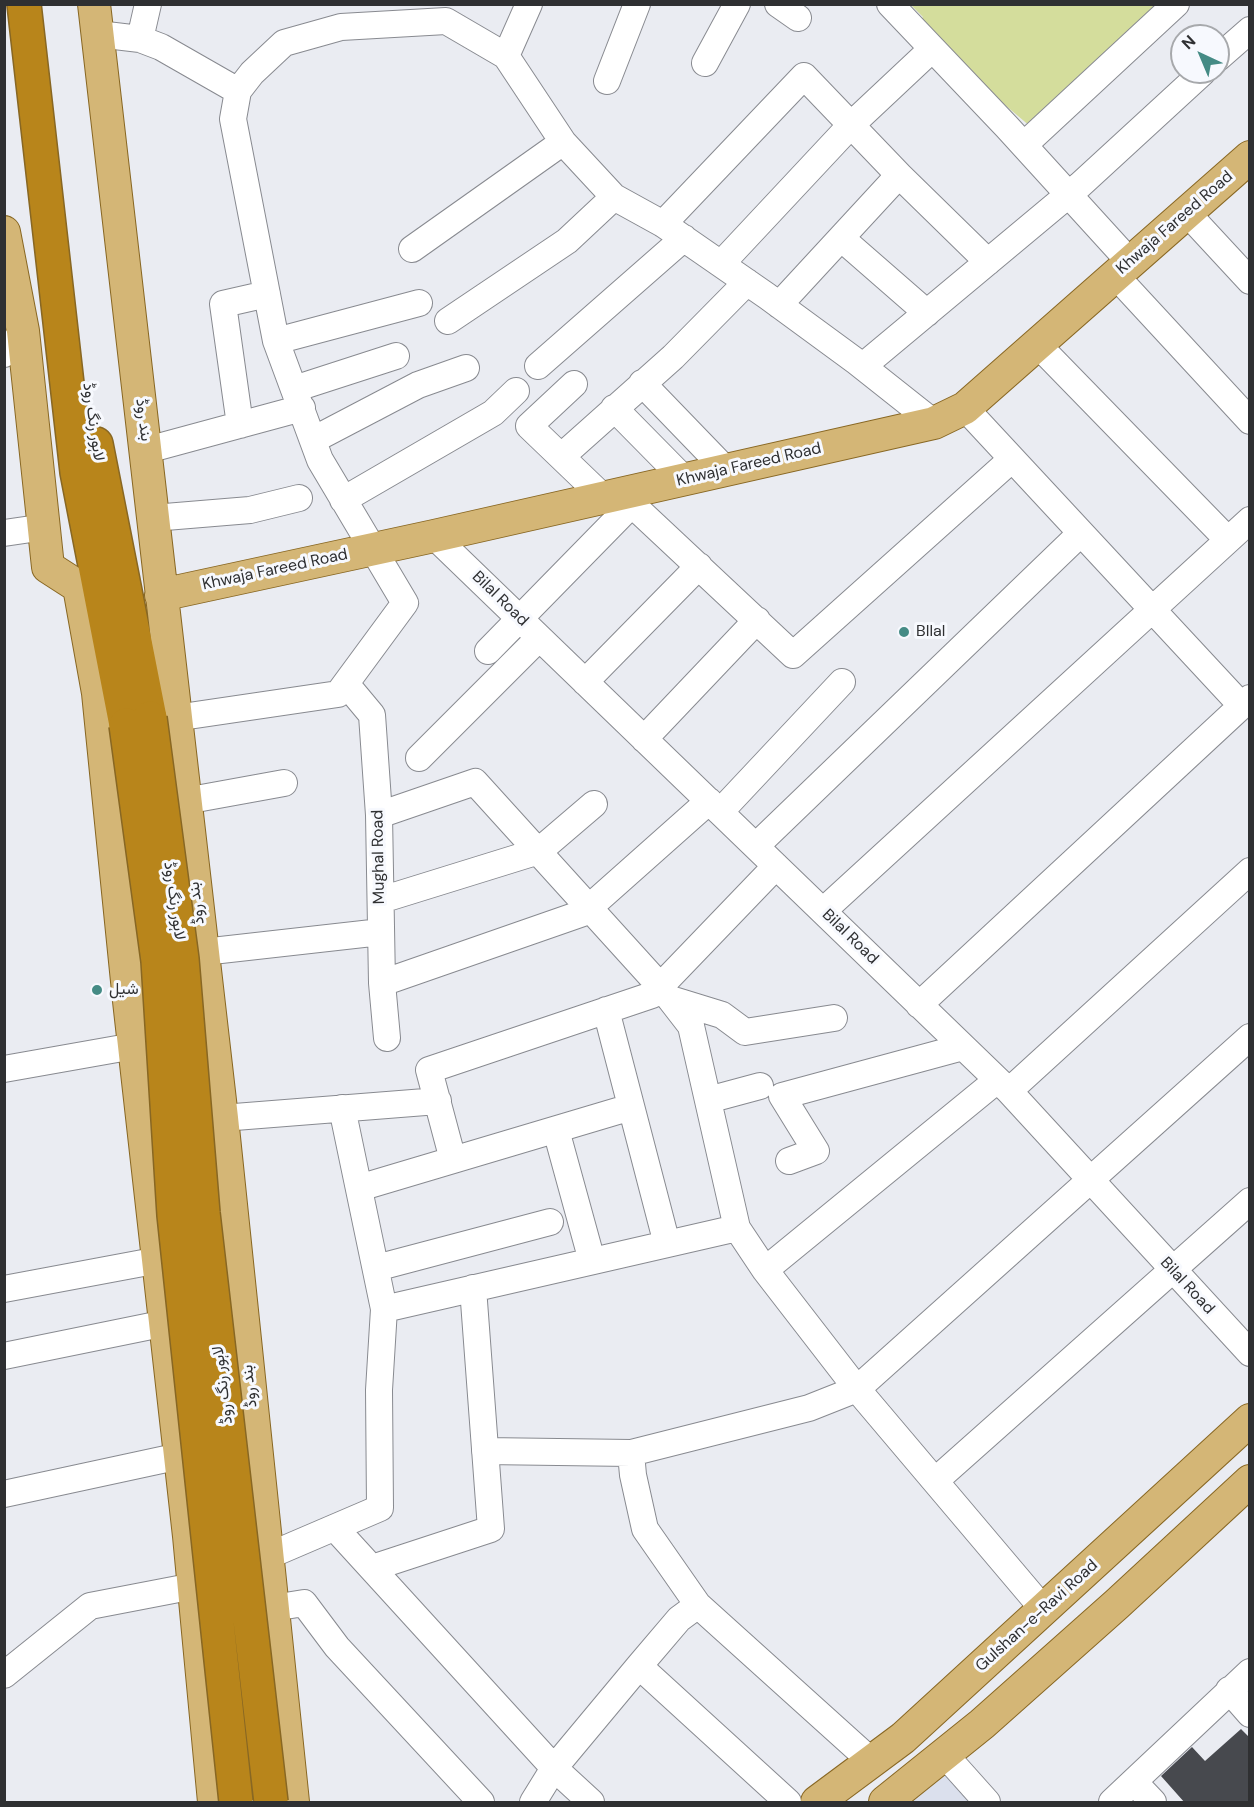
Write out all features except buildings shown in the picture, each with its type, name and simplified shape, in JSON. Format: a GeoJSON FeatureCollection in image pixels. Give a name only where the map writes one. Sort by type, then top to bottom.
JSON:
{"type":"FeatureCollection","features":[{"type":"Feature","properties":{"kind":"highway","name":"لاہور رنگ روڈ"},"geometry":{"type":"LineString","coordinates":[[24,4],[77,472],[101,598],[150,721],[158,961],[174,1215],[236,1803]]}},
{"type":"Feature","properties":{"kind":"highway","name":"لاہور رنگ روڈ"},"geometry":{"type":"LineString","coordinates":[[45,4],[90,409],[150,721],[182,959],[203,1213],[271,1803]]}},
{"type":"Feature","properties":{"kind":"main road","name":"بند روڈ"},"geometry":{"type":"LineString","coordinates":[[96,19],[147,450],[161,595],[150,721],[185,801],[222,1118],[293,1803]]}},
{"type":"Feature","properties":{"kind":"main road","name":"Khwaja Fareed Road"},"geometry":{"type":"LineString","coordinates":[[161,595],[619,498],[726,470],[934,423],[965,408],[1250,158]]}},
{"type":"Feature","properties":{"kind":"main road"},"geometry":{"type":"LineString","coordinates":[[4,232],[14,342],[45,527],[48,567],[79,587],[98,693],[134,1046],[194,1586],[214,1803]]}},
{"type":"Feature","properties":{"kind":"main road","name":"Gulshan-e-Ravi Road"},"geometry":{"type":"LineString","coordinates":[[817,1803],[903,1738],[1250,1420]]}},
{"type":"Feature","properties":{"kind":"main road"},"geometry":{"type":"LineString","coordinates":[[885,1803],[937,1762],[1118,1604],[1250,1481]]}},
{"type":"Feature","properties":{"kind":"main road"},"geometry":{"type":"LineString","coordinates":[[903,1738],[937,1762]]}},
{"type":"Feature","properties":{"kind":"street"},"geometry":{"type":"LineString","coordinates":[[140,39],[148,4]]}},
{"type":"Feature","properties":{"kind":"street"},"geometry":{"type":"LineString","coordinates":[[506,56],[529,4]]}},
{"type":"Feature","properties":{"kind":"street"},"geometry":{"type":"LineString","coordinates":[[607,81],[637,4]]}},
{"type":"Feature","properties":{"kind":"street"},"geometry":{"type":"LineString","coordinates":[[705,63],[737,4]]}},
{"type":"Feature","properties":{"kind":"street"},"geometry":{"type":"LineString","coordinates":[[890,4],[1069,194],[1123,269],[1250,421]]}},
{"type":"Feature","properties":{"kind":"street"},"geometry":{"type":"LineString","coordinates":[[1024,145],[1176,4]]}},
{"type":"Feature","properties":{"kind":"street"},"geometry":{"type":"LineString","coordinates":[[96,19],[161,47],[238,91]]}},
{"type":"Feature","properties":{"kind":"street"},"geometry":{"type":"LineString","coordinates":[[150,721],[338,694],[347,685],[405,603],[320,460],[276,341],[233,119],[238,91],[252,73],[284,43],[342,27],[446,21],[506,56],[563,142],[614,197],[663,224],[747,282],[863,366],[934,423]]}},
{"type":"Feature","properties":{"kind":"street"},"geometry":{"type":"LineString","coordinates":[[1230,48],[1250,30]]}},
{"type":"Feature","properties":{"kind":"street"},"geometry":{"type":"LineString","coordinates":[[720,264],[851,125],[932,49]]}},
{"type":"Feature","properties":{"kind":"street"},"geometry":{"type":"LineString","coordinates":[[663,224],[804,76],[899,175],[988,262]]}},
{"type":"Feature","properties":{"kind":"street"},"geometry":{"type":"LineString","coordinates":[[863,366],[1069,194],[1190,84]]}},
{"type":"Feature","properties":{"kind":"street"},"geometry":{"type":"LineString","coordinates":[[412,249],[563,142]]}},
{"type":"Feature","properties":{"kind":"street"},"geometry":{"type":"LineString","coordinates":[[779,305],[899,175]]}},
{"type":"Feature","properties":{"kind":"street"},"geometry":{"type":"LineString","coordinates":[[448,321],[567,240],[614,197]]}},
{"type":"Feature","properties":{"kind":"street"},"geometry":{"type":"LineString","coordinates":[[1187,213],[1250,281]]}},
{"type":"Feature","properties":{"kind":"street"},"geometry":{"type":"LineString","coordinates":[[538,366],[684,238]]}},
{"type":"Feature","properties":{"kind":"street"},"geometry":{"type":"LineString","coordinates":[[841,238],[927,313]]}},
{"type":"Feature","properties":{"kind":"street"},"geometry":{"type":"LineString","coordinates":[[562,456],[673,357],[747,282]]}},
{"type":"Feature","properties":{"kind":"street"},"geometry":{"type":"LineString","coordinates":[[240,425],[223,304],[267,294]]}},
{"type":"Feature","properties":{"kind":"street"},"geometry":{"type":"LineString","coordinates":[[276,341],[419,303]]}},
{"type":"Feature","properties":{"kind":"street"},"geometry":{"type":"LineString","coordinates":[[1037,344],[1228,540]]}},
{"type":"Feature","properties":{"kind":"street"},"geometry":{"type":"LineString","coordinates":[[147,450],[240,425],[396,356]]}},
{"type":"Feature","properties":{"kind":"street"},"geometry":{"type":"LineString","coordinates":[[313,440],[418,385],[466,368]]}},
{"type":"Feature","properties":{"kind":"street"},"geometry":{"type":"LineString","coordinates":[[642,383],[726,470]]}},
{"type":"Feature","properties":{"kind":"street"},"geometry":{"type":"LineString","coordinates":[[573,384],[529,426],[562,456],[619,498],[699,566],[794,655],[1012,459]]}},
{"type":"Feature","properties":{"kind":"street"},"geometry":{"type":"LineString","coordinates":[[344,500],[492,413],[516,391]]}},
{"type":"Feature","properties":{"kind":"street"},"geometry":{"type":"LineString","coordinates":[[614,408],[684,480]]}},
{"type":"Feature","properties":{"kind":"street"},"geometry":{"type":"LineString","coordinates":[[919,1005],[1245,702],[1152,610],[965,408]]}},
{"type":"Feature","properties":{"kind":"street"},"geometry":{"type":"LineString","coordinates":[[153,518],[250,510],[299,498]]}},
{"type":"Feature","properties":{"kind":"street"},"geometry":{"type":"LineString","coordinates":[[488,651],[519,618],[619,498]]}},
{"type":"Feature","properties":{"kind":"street"},"geometry":{"type":"LineString","coordinates":[[823,911],[1250,520]]}},
{"type":"Feature","properties":{"kind":"street"},"geometry":{"type":"LineString","coordinates":[[4,533],[45,527]]}},
{"type":"Feature","properties":{"kind":"street"},"geometry":{"type":"LineString","coordinates":[[756,846],[1081,533]]}},
{"type":"Feature","properties":{"kind":"street","name":"Bilal Road"},"geometry":{"type":"LineString","coordinates":[[434,536],[1002,1086],[1092,1179],[1173,1272],[1250,1353]]}},
{"type":"Feature","properties":{"kind":"street"},"geometry":{"type":"LineString","coordinates":[[585,682],[699,566]]}},
{"type":"Feature","properties":{"kind":"street"},"geometry":{"type":"LineString","coordinates":[[644,739],[757,620]]}},
{"type":"Feature","properties":{"kind":"street"},"geometry":{"type":"LineString","coordinates":[[419,758],[539,638]]}},
{"type":"Feature","properties":{"kind":"street"},"geometry":{"type":"LineString","coordinates":[[382,983],[583,913],[714,806],[842,682]]}},
{"type":"Feature","properties":{"kind":"street","name":"Mughal Road"},"geometry":{"type":"LineString","coordinates":[[347,685],[372,715],[379,814],[382,983],[387,1038]]}},
{"type":"Feature","properties":{"kind":"street"},"geometry":{"type":"LineString","coordinates":[[379,814],[475,782],[590,906],[665,992],[691,1026],[737,1228],[765,1270],[857,1389],[1044,1610]]}},
{"type":"Feature","properties":{"kind":"street"},"geometry":{"type":"LineString","coordinates":[[185,801],[284,783]]}},
{"type":"Feature","properties":{"kind":"street"},"geometry":{"type":"LineString","coordinates":[[381,900],[539,851],[594,804]]}},
{"type":"Feature","properties":{"kind":"street"},"geometry":{"type":"LineString","coordinates":[[665,992],[776,866]]}},
{"type":"Feature","properties":{"kind":"street"},"geometry":{"type":"LineString","coordinates":[[765,1270],[1002,1086],[1250,871]]}},
{"type":"Feature","properties":{"kind":"street"},"geometry":{"type":"LineString","coordinates":[[203,952],[381,932]]}},
{"type":"Feature","properties":{"kind":"street"},"geometry":{"type":"LineString","coordinates":[[453,1160],[429,1070],[665,992],[722,1016],[745,1032],[834,1018]]}},
{"type":"Feature","properties":{"kind":"street"},"geometry":{"type":"LineString","coordinates":[[606,1010],[667,1244]]}},
{"type":"Feature","properties":{"kind":"street"},"geometry":{"type":"LineString","coordinates":[[485,1451],[631,1453],[809,1407],[857,1389],[1250,1037]]}},
{"type":"Feature","properties":{"kind":"street"},"geometry":{"type":"LineString","coordinates":[[4,1069],[134,1046]]}},
{"type":"Feature","properties":{"kind":"street"},"geometry":{"type":"LineString","coordinates":[[789,1161],[816,1151],[782,1096],[963,1047]]}},
{"type":"Feature","properties":{"kind":"street"},"geometry":{"type":"LineString","coordinates":[[708,1100],[760,1086]]}},
{"type":"Feature","properties":{"kind":"street"},"geometry":{"type":"LineString","coordinates":[[222,1118],[438,1101]]}},
{"type":"Feature","properties":{"kind":"street"},"geometry":{"type":"LineString","coordinates":[[359,1188],[631,1107]]}},
{"type":"Feature","properties":{"kind":"street"},"geometry":{"type":"LineString","coordinates":[[268,1556],[380,1508],[379,1390],[384,1309],[342,1108]]}},
{"type":"Feature","properties":{"kind":"street"},"geometry":{"type":"LineString","coordinates":[[556,1130],[592,1261]]}},
{"type":"Feature","properties":{"kind":"street"},"geometry":{"type":"LineString","coordinates":[[935,1481],[1173,1272],[1250,1201]]}},
{"type":"Feature","properties":{"kind":"street"},"geometry":{"type":"LineString","coordinates":[[376,1268],[550,1222]]}},
{"type":"Feature","properties":{"kind":"street"},"geometry":{"type":"LineString","coordinates":[[384,1309],[737,1228]]}},
{"type":"Feature","properties":{"kind":"street"},"geometry":{"type":"LineString","coordinates":[[4,1289],[159,1260]]}},
{"type":"Feature","properties":{"kind":"street"},"geometry":{"type":"LineString","coordinates":[[372,1568],[491,1529],[473,1288]]}},
{"type":"Feature","properties":{"kind":"street"},"geometry":{"type":"LineString","coordinates":[[4,1356],[166,1323]]}},
{"type":"Feature","properties":{"kind":"street"},"geometry":{"type":"LineString","coordinates":[[631,1453],[633,1475],[645,1529],[698,1605],[870,1761]]}},
{"type":"Feature","properties":{"kind":"street"},"geometry":{"type":"LineString","coordinates":[[4,1494],[180,1456]]}},
{"type":"Feature","properties":{"kind":"street"},"geometry":{"type":"LineString","coordinates":[[334,1528],[554,1768],[591,1803]]}},
{"type":"Feature","properties":{"kind":"street"},"geometry":{"type":"LineString","coordinates":[[4,1675],[90,1606],[194,1586]]}},
{"type":"Feature","properties":{"kind":"street"},"geometry":{"type":"LineString","coordinates":[[273,1608],[304,1603],[337,1647],[481,1803]]}},
{"type":"Feature","properties":{"kind":"street"},"geometry":{"type":"LineString","coordinates":[[533,1803],[554,1768],[639,1666],[679,1619],[698,1605]]}},
{"type":"Feature","properties":{"kind":"street"},"geometry":{"type":"LineString","coordinates":[[639,1666],[788,1803]]}},
{"type":"Feature","properties":{"kind":"street"},"geometry":{"type":"LineString","coordinates":[[1112,1803],[1250,1672]]}},
{"type":"Feature","properties":{"kind":"street"},"geometry":{"type":"LineString","coordinates":[[1229,1690],[1250,1714]]}},
{"type":"Feature","properties":{"kind":"street"},"geometry":{"type":"LineString","coordinates":[[937,1762],[987,1803]]}},
{"type":"Feature","properties":{"kind":"street"},"geometry":{"type":"LineString","coordinates":[[1134,1782],[1153,1803]]}},
{"type":"Feature","properties":{"kind":"shaded area"},"geometry":{"type":"Polygon","coordinates":[[[944,1752],[990,1802],[880,1802],[944,1752]]]}},
{"type":"Feature","properties":{"kind":"green space"},"geometry":{"type":"Polygon","coordinates":[[[911,5],[1161,5],[1031,127],[914,28],[923,17],[911,5]]]}},
{"type":"Feature","properties":{"kind":"place","name":"BIlal"},"geometry":{"type":"Point","coordinates":[904,632]}},
{"type":"Feature","properties":{"kind":"place","name":"شیل"},"geometry":{"type":"Point","coordinates":[97,990]}}]}
